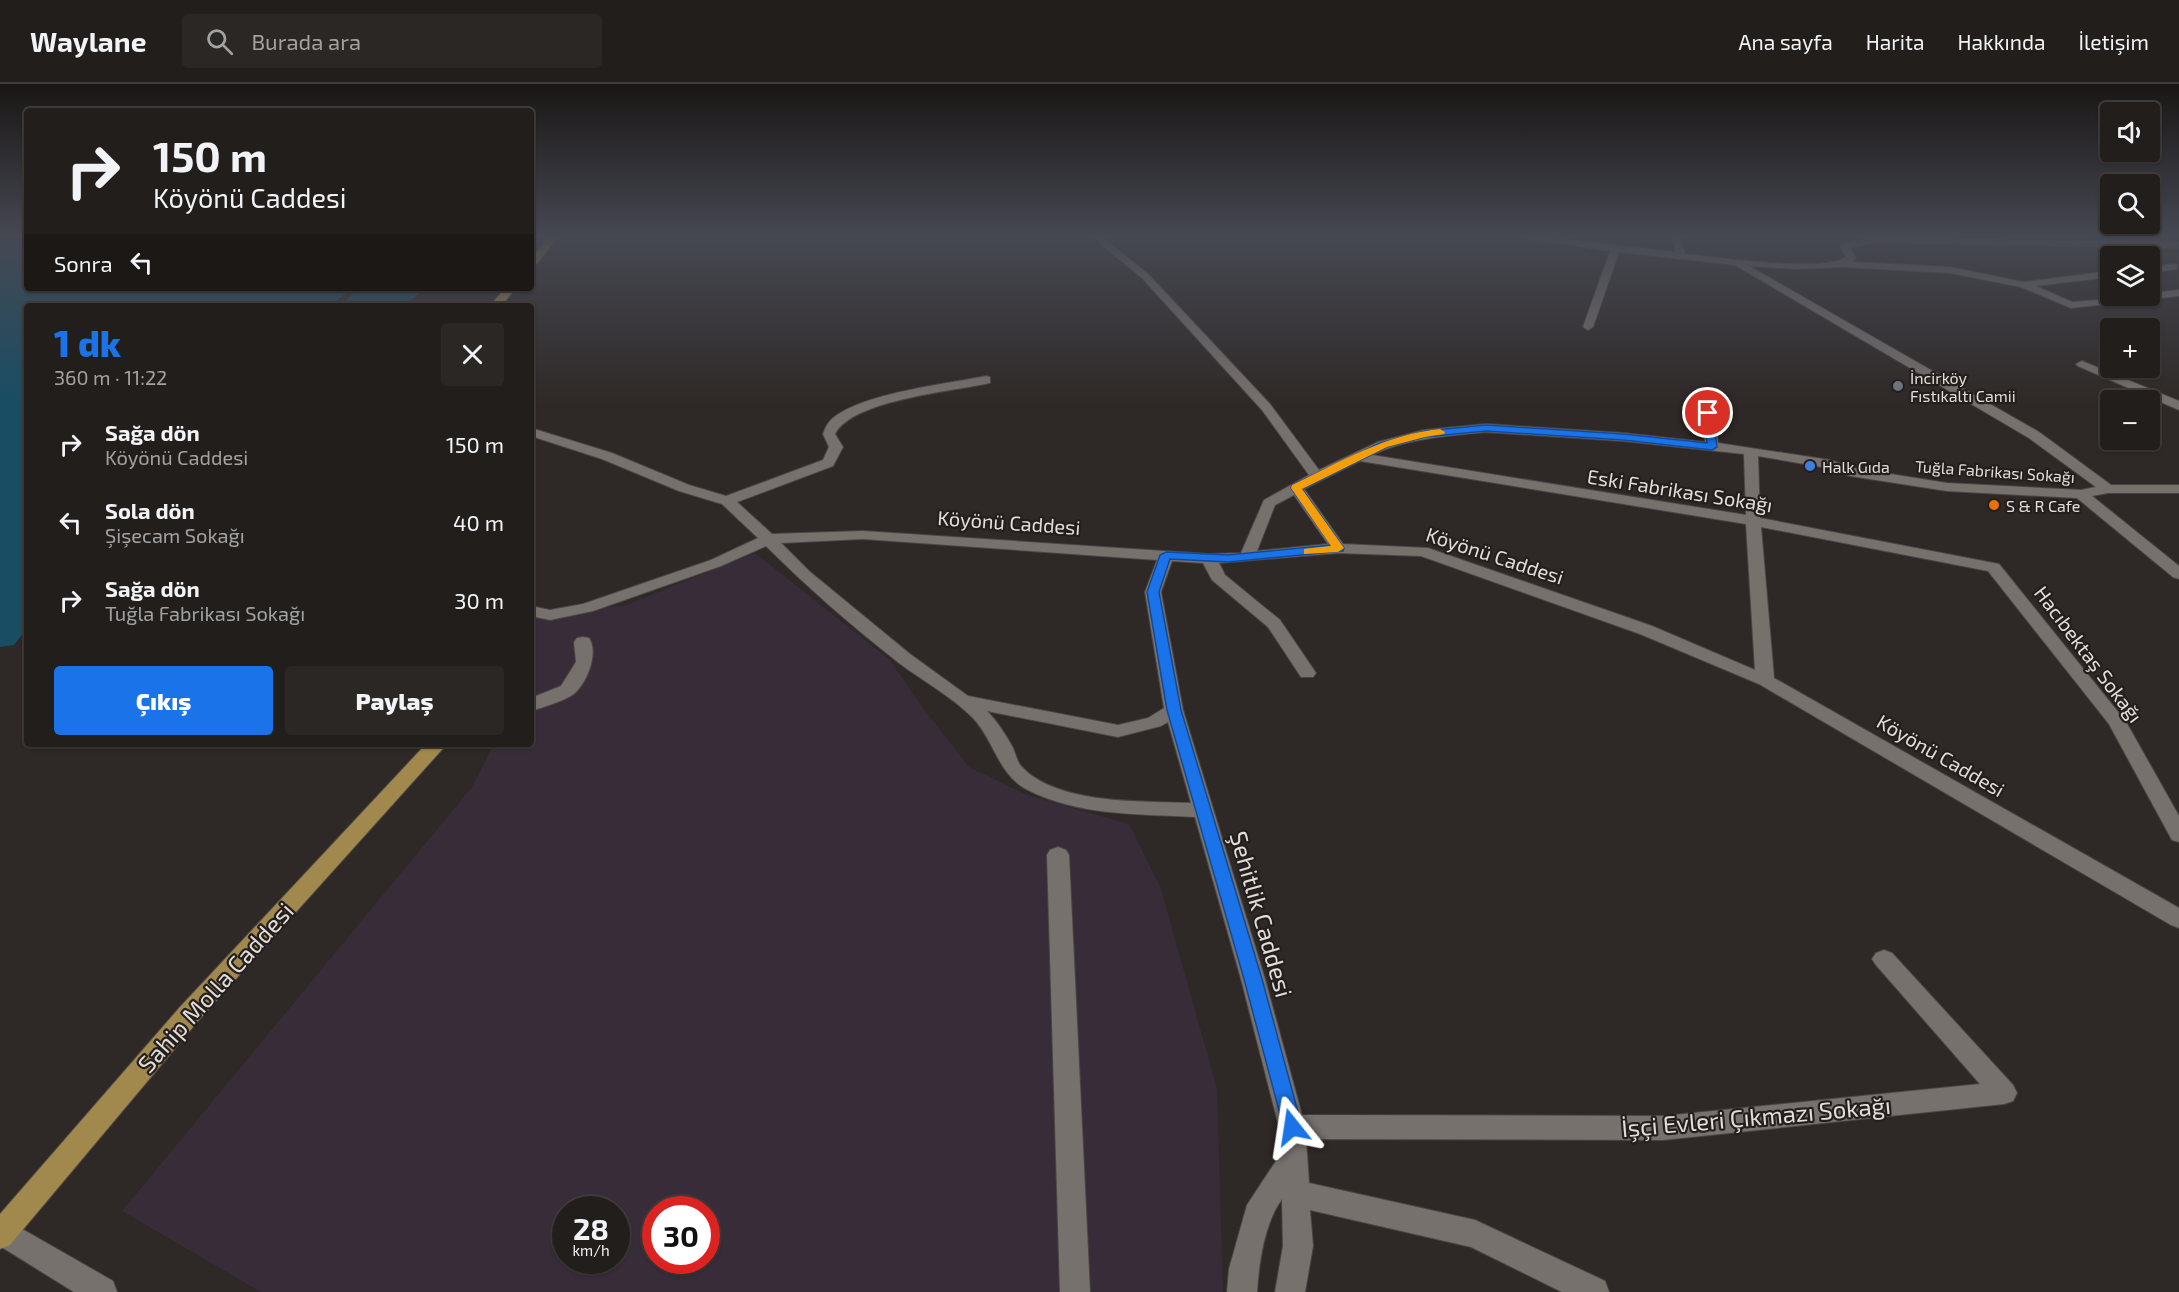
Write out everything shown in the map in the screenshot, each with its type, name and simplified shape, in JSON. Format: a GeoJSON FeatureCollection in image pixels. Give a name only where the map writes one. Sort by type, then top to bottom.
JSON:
{"type":"FeatureCollection","features":[{"type":"Feature","properties":{"kind":"main road","name":"Sahip Molla Caddesi"},"geometry":{"type":"LineString","coordinates":[[2,1234],[189,1014],[434,747]]}},
{"type":"Feature","properties":{"kind":"street"},"geometry":{"type":"LineString","coordinates":[[1160,293],[1266,407],[1317,476]]}},
{"type":"Feature","properties":{"kind":"street"},"geometry":{"type":"LineString","coordinates":[[1588,327],[1600,293]]}},
{"type":"Feature","properties":{"kind":"street"},"geometry":{"type":"LineString","coordinates":[[1788,293],[2034,435],[2108,489]]}},
{"type":"Feature","properties":{"kind":"street"},"geometry":{"type":"LineString","coordinates":[[2044,293],[2071,305],[2176,293]]}},
{"type":"Feature","properties":{"kind":"street"},"geometry":{"type":"LineString","coordinates":[[2082,364],[2179,406]]}},
{"type":"Feature","properties":{"kind":"street"},"geometry":{"type":"LineString","coordinates":[[727,501],[828,463],[836,447],[829,434],[835,422],[849,414],[886,400],[986,380]]}},
{"type":"Feature","properties":{"kind":"street"},"geometry":{"type":"LineString","coordinates":[[1707,396],[1712,447]]}},
{"type":"Feature","properties":{"kind":"street","name":"Tuğla Fabrikası Sokağı"},"geometry":{"type":"LineString","coordinates":[[1247,557],[1269,503],[1317,476],[1383,445],[1425,434],[1486,428],[1623,437],[1751,451],[1830,464],[1850,472],[1947,487],[2081,494],[2108,489],[2179,489]]}},
{"type":"Feature","properties":{"kind":"street"},"geometry":{"type":"LineString","coordinates":[[534,433],[608,456],[684,488],[727,501],[803,574],[896,651],[984,716],[1012,768],[1036,787],[1068,798],[1125,806],[1204,810]]}},
{"type":"Feature","properties":{"kind":"street"},"geometry":{"type":"LineString","coordinates":[[1751,451],[1753,521],[1765,680]]}},
{"type":"Feature","properties":{"kind":"street","name":"Eski Fabrikası Sokağı"},"geometry":{"type":"LineString","coordinates":[[1359,457],[1753,521],[1993,567]]}},
{"type":"Feature","properties":{"kind":"street"},"geometry":{"type":"LineString","coordinates":[[1296,488],[1338,548]]}},
{"type":"Feature","properties":{"kind":"street"},"geometry":{"type":"LineString","coordinates":[[2081,494],[2179,574]]}},
{"type":"Feature","properties":{"kind":"street","name":"Köyönü Caddesi"},"geometry":{"type":"LineString","coordinates":[[768,539],[863,535],[1209,559],[1338,548],[1423,551],[1646,630],[1765,680],[2179,919]]}},
{"type":"Feature","properties":{"kind":"street"},"geometry":{"type":"LineString","coordinates":[[534,611],[550,615],[587,608],[716,563],[768,539]]}},
{"type":"Feature","properties":{"kind":"street","name":"Şehitlik Caddesi"},"geometry":{"type":"LineString","coordinates":[[1166,555],[1153,592],[1174,710],[1253,979],[1292,1127],[1298,1246],[1290,1292]]}},
{"type":"Feature","properties":{"kind":"street"},"geometry":{"type":"LineString","coordinates":[[1209,559],[1218,578],[1274,624],[1307,673]]}},
{"type":"Feature","properties":{"kind":"street","name":"Hacıbektaş Sokağı"},"geometry":{"type":"LineString","coordinates":[[1993,567],[2117,722],[2179,835]]}},
{"type":"Feature","properties":{"kind":"street"},"geometry":{"type":"LineString","coordinates":[[534,704],[568,690],[585,662],[583,642]]}},
{"type":"Feature","properties":{"kind":"street"},"geometry":{"type":"LineString","coordinates":[[962,699],[1118,731],[1154,722],[1174,710]]}},
{"type":"Feature","properties":{"kind":"street"},"geometry":{"type":"LineString","coordinates":[[1058,855],[1075,1292]]}},
{"type":"Feature","properties":{"kind":"street","name":"İşçi Evleri Çıkmazı Sokağı"},"geometry":{"type":"LineString","coordinates":[[1292,1127],[1663,1128],[2004,1093],[1884,959]]}},
{"type":"Feature","properties":{"kind":"street"},"geometry":{"type":"LineString","coordinates":[[1242,1292],[1244,1269],[1261,1205],[1293,1159]]}},
{"type":"Feature","properties":{"kind":"street"},"geometry":{"type":"LineString","coordinates":[[1294,1193],[1475,1234],[1594,1292]]}},
{"type":"Feature","properties":{"kind":"street"},"geometry":{"type":"LineString","coordinates":[[2,1234],[102,1292]]}},
{"type":"Feature","properties":{"kind":"shaded area"},"geometry":{"type":"Polygon","coordinates":[[[755,553],[889,659],[923,708],[969,767],[1027,795],[1129,824],[1161,889],[1217,1089],[1223,1292],[261,1292],[122,1211],[472,787],[492,747],[534,747],[534,617],[543,613],[626,605],[755,553]]]}},
{"type":"Feature","properties":{"kind":"water"},"geometry":{"type":"Polygon","coordinates":[[[0,293],[345,293],[334,303],[24,303],[24,633],[14,645],[0,647],[0,293]]]}},
{"type":"Feature","properties":{"kind":"water"},"geometry":{"type":"Polygon","coordinates":[[[353,293],[419,293],[408,303],[343,303],[353,293]]]}},
{"type":"Feature","properties":{"kind":"slow traffic"},"geometry":{"type":"LineString","coordinates":[[1308,551],[1338,548],[1296,488],[1383,445],[1440,432]]}},
{"type":"Feature","properties":{"kind":"place","name":"İncirköy Fıstıkaltı Camii"},"geometry":{"type":"Point","coordinates":[1898,386]}},
{"type":"Feature","properties":{"kind":"place","name":"Halk Gıda"},"geometry":{"type":"Point","coordinates":[1810,466]}},
{"type":"Feature","properties":{"kind":"place","name":"S & R Cafe"},"geometry":{"type":"Point","coordinates":[1994,505]}},
{"type":"Feature","properties":{"kind":"route"},"geometry":{"type":"LineString","coordinates":[[1292,1127],[1253,979],[1174,710],[1153,592],[1166,555],[1209,559],[1338,548],[1296,488],[1383,445],[1425,434],[1486,428],[1623,437],[1712,447],[1708,413]]}}]}
